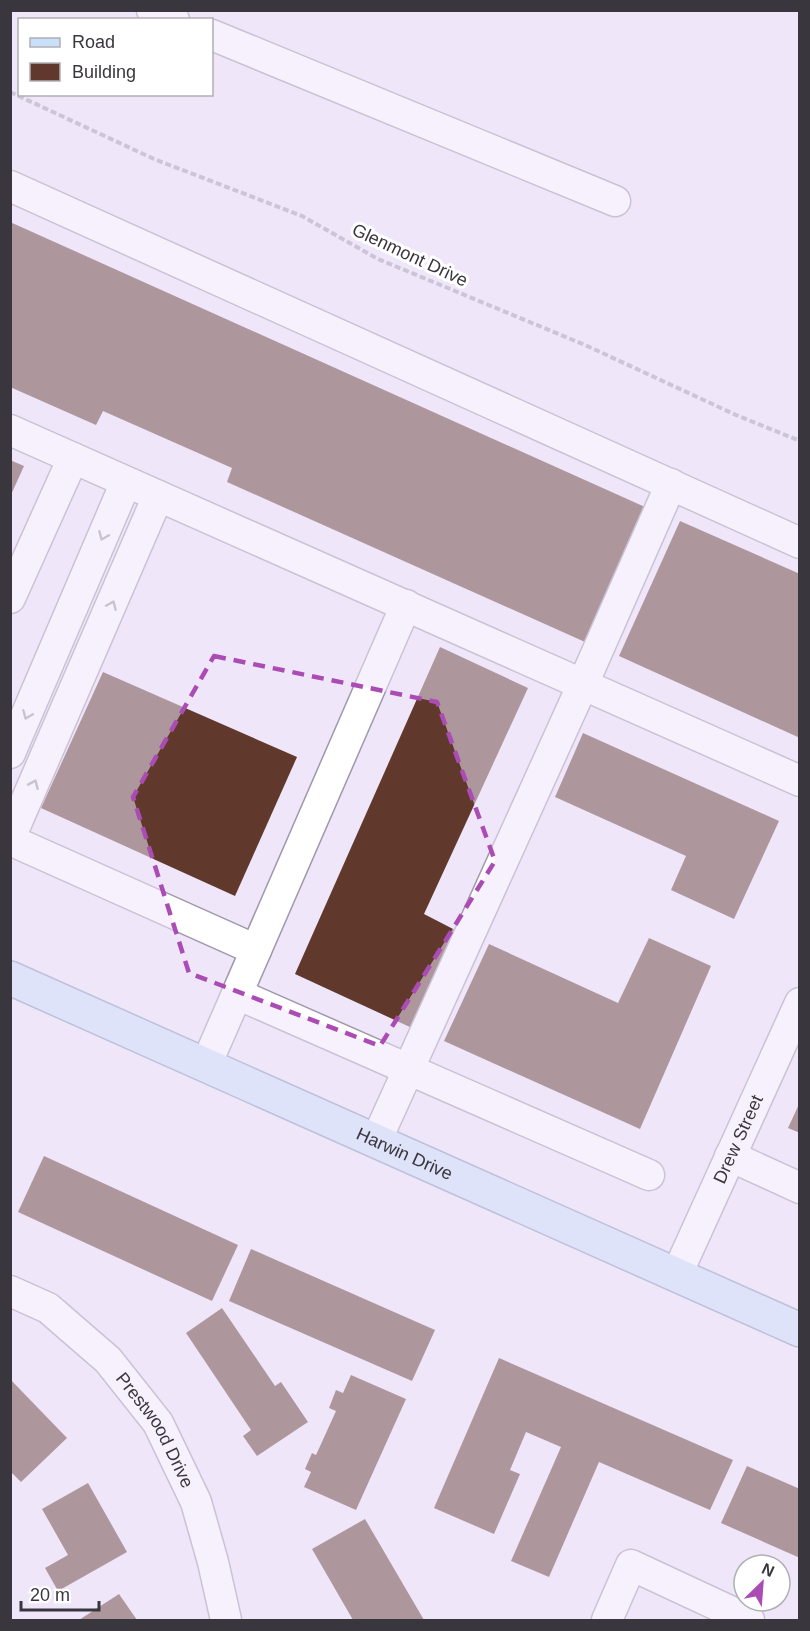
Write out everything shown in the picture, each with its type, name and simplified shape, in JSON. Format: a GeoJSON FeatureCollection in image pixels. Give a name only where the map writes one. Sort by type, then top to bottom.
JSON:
{"type":"FeatureCollection","features":[{"type":"Feature","properties":{"kind":"main road","name":"Harwin Drive"},"geometry":{"type":"LineString","coordinates":[[10,978],[800,1330]]}},
{"type":"Feature","properties":{"kind":"street"},"geometry":{"type":"LineString","coordinates":[[153,10],[170,18]]}},
{"type":"Feature","properties":{"kind":"street"},"geometry":{"type":"LineString","coordinates":[[213,35],[615,201]]}},
{"type":"Feature","properties":{"kind":"street"},"geometry":{"type":"LineString","coordinates":[[10,186],[800,543]]}},
{"type":"Feature","properties":{"kind":"street"},"geometry":{"type":"LineString","coordinates":[[10,430],[800,781]]}},
{"type":"Feature","properties":{"kind":"street"},"geometry":{"type":"LineString","coordinates":[[10,598],[73,458]]}},
{"type":"Feature","properties":{"kind":"street"},"geometry":{"type":"LineString","coordinates":[[10,753],[126,482]]}},
{"type":"Feature","properties":{"kind":"street"},"geometry":{"type":"LineString","coordinates":[[376,1141],[583,684],[670,484]]}},
{"type":"Feature","properties":{"kind":"street"},"geometry":{"type":"LineString","coordinates":[[158,496],[10,839],[256,950]]}},
{"type":"Feature","properties":{"kind":"street"},"geometry":{"type":"LineString","coordinates":[[206,1065],[406,605]]}},
{"type":"Feature","properties":{"kind":"street"},"geometry":{"type":"LineString","coordinates":[[237,994],[649,1174]]}},
{"type":"Feature","properties":{"kind":"street","name":"Drew Street"},"geometry":{"type":"LineString","coordinates":[[677,1274],[800,1003]]}},
{"type":"Feature","properties":{"kind":"street"},"geometry":{"type":"LineString","coordinates":[[730,1156],[800,1188]]}},
{"type":"Feature","properties":{"kind":"street","name":"Prestwood Drive"},"geometry":{"type":"LineString","coordinates":[[10,1291],[48,1308],[108,1360],[158,1424],[196,1502],[226,1620]]}},
{"type":"Feature","properties":{"kind":"street"},"geometry":{"type":"LineString","coordinates":[[607,1620],[631,1565],[749,1620]]}},
{"type":"Feature","properties":{"kind":"path","name":"Glenmont Drive"},"geometry":{"type":"LineString","coordinates":[[19,96],[153,159],[302,216],[378,259],[585,345],[736,415],[800,441]]}},
{"type":"Feature","properties":{"kind":"highlighted area"},"geometry":{"type":"Polygon","coordinates":[[[214,656],[437,702],[495,861],[380,1046],[189,973],[133,797],[214,656]]]}},
{"type":"Feature","properties":{"kind":"building"},"geometry":{"type":"Polygon","coordinates":[[[10,222],[645,507],[585,642],[227,482],[232,468],[103,411],[96,425],[10,387],[10,222]]]}},
{"type":"Feature","properties":{"kind":"building"},"geometry":{"type":"Polygon","coordinates":[[[10,460],[24,466],[10,497],[10,460]]]}},
{"type":"Feature","properties":{"kind":"building"},"geometry":{"type":"Polygon","coordinates":[[[680,521],[800,574],[800,738],[619,656],[680,521]]]}},
{"type":"Feature","properties":{"kind":"building"},"geometry":{"type":"Polygon","coordinates":[[[440,647],[528,688],[424,914],[455,930],[412,1028],[295,974],[440,647]]]}},
{"type":"Feature","properties":{"kind":"building"},"geometry":{"type":"Polygon","coordinates":[[[103,672],[297,757],[235,896],[41,808],[103,672]]]}},
{"type":"Feature","properties":{"kind":"building"},"geometry":{"type":"Polygon","coordinates":[[[583,733],[779,821],[734,919],[671,890],[686,856],[555,797],[583,733]]]}},
{"type":"Feature","properties":{"kind":"building"},"geometry":{"type":"Polygon","coordinates":[[[649,938],[711,966],[640,1129],[444,1041],[489,944],[618,1003],[649,938]]]}},
{"type":"Feature","properties":{"kind":"building"},"geometry":{"type":"Polygon","coordinates":[[[800,1102],[800,1133],[788,1128],[800,1102]]]}},
{"type":"Feature","properties":{"kind":"building"},"geometry":{"type":"Polygon","coordinates":[[[44,1156],[238,1245],[212,1301],[18,1212],[44,1156]]]}},
{"type":"Feature","properties":{"kind":"building"},"geometry":{"type":"Polygon","coordinates":[[[251,1249],[435,1330],[412,1381],[229,1301],[251,1249]]]}},
{"type":"Feature","properties":{"kind":"building"},"geometry":{"type":"Polygon","coordinates":[[[222,1308],[275,1386],[281,1382],[308,1422],[257,1456],[243,1436],[251,1430],[186,1333],[222,1308]]]}},
{"type":"Feature","properties":{"kind":"building"},"geometry":{"type":"Polygon","coordinates":[[[499,1358],[733,1460],[710,1510],[599,1462],[549,1577],[511,1561],[561,1447],[526,1432],[510,1470],[520,1474],[494,1534],[434,1508],[499,1358]]]}},
{"type":"Feature","properties":{"kind":"building"},"geometry":{"type":"Polygon","coordinates":[[[351,1375],[406,1399],[356,1510],[304,1487],[311,1472],[305,1469],[312,1453],[316,1455],[336,1411],[329,1408],[336,1390],[343,1393],[351,1375]]]}},
{"type":"Feature","properties":{"kind":"building"},"geometry":{"type":"Polygon","coordinates":[[[10,1379],[67,1438],[21,1482],[10,1471],[10,1379]]]}},
{"type":"Feature","properties":{"kind":"building"},"geometry":{"type":"Polygon","coordinates":[[[747,1466],[800,1489],[800,1558],[792,1553],[721,1523],[747,1466]]]}},
{"type":"Feature","properties":{"kind":"building"},"geometry":{"type":"Polygon","coordinates":[[[88,1483],[127,1552],[58,1591],[45,1568],[68,1555],[42,1509],[88,1483]]]}},
{"type":"Feature","properties":{"kind":"building"},"geometry":{"type":"Polygon","coordinates":[[[365,1519],[424,1620],[353,1620],[312,1549],[365,1519]]]}},
{"type":"Feature","properties":{"kind":"building"},"geometry":{"type":"Polygon","coordinates":[[[119,1594],[137,1620],[79,1620],[119,1594]]]}}]}
